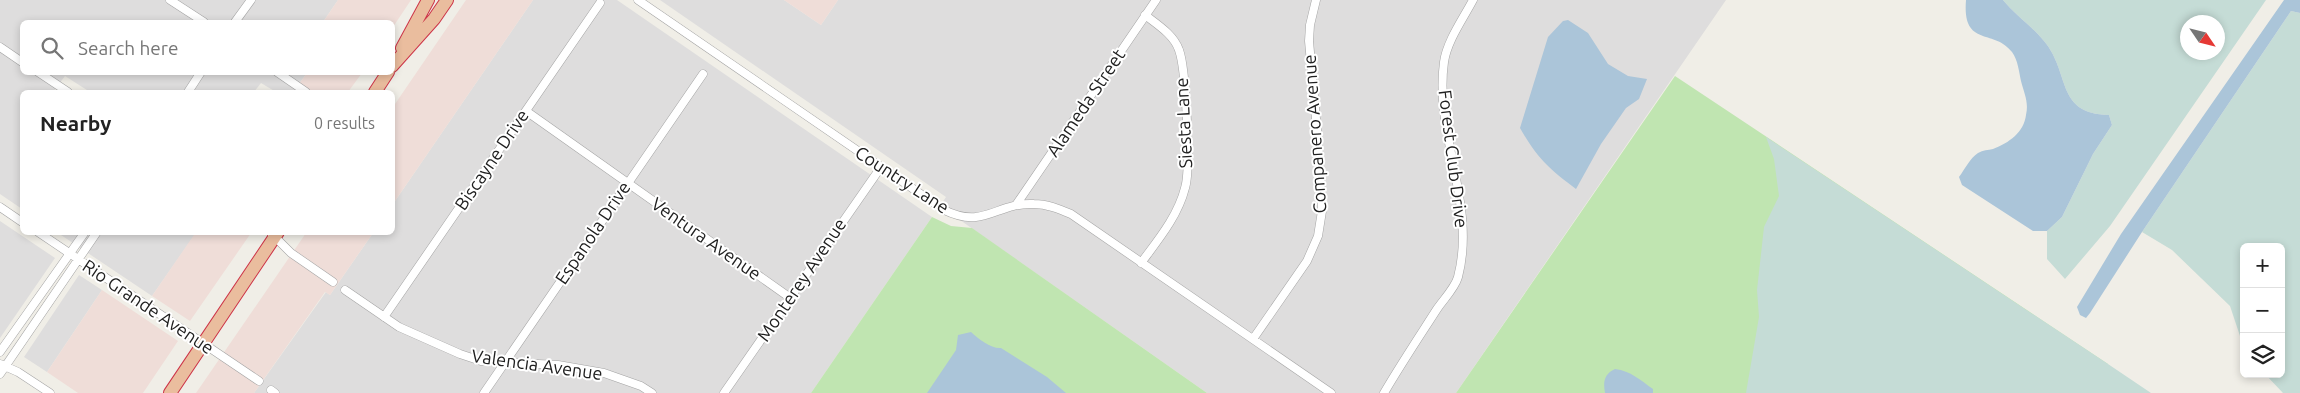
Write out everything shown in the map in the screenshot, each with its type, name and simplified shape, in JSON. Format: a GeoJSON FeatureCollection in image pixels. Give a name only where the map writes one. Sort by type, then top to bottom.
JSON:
{"type":"FeatureCollection","features":[{"type":"Feature","properties":{"kind":"highway"},"geometry":{"type":"LineString","coordinates":[[395,60],[428,0]]}},
{"type":"Feature","properties":{"kind":"highway"},"geometry":{"type":"LineString","coordinates":[[395,63],[434,19],[447,0]]}},
{"type":"Feature","properties":{"kind":"highway"},"geometry":{"type":"LineString","coordinates":[[376,90],[386,75]]}},
{"type":"Feature","properties":{"kind":"highway"},"geometry":{"type":"LineString","coordinates":[[170,393],[274,235]]}},
{"type":"Feature","properties":{"kind":"street"},"geometry":{"type":"LineString","coordinates":[[170,0],[201,20]]}},
{"type":"Feature","properties":{"kind":"street"},"geometry":{"type":"LineString","coordinates":[[237,20],[251,0]]}},
{"type":"Feature","properties":{"kind":"street","name":"Country Lane"},"geometry":{"type":"LineString","coordinates":[[638,0],[944,210],[956,216],[970,218],[985,217],[1016,205],[1034,204],[1054,207],[1071,214],[1330,393]]}},
{"type":"Feature","properties":{"kind":"street","name":"Alameda Street"},"geometry":{"type":"LineString","coordinates":[[1016,205],[1156,0]]}},
{"type":"Feature","properties":{"kind":"street","name":"Companero Avenue"},"geometry":{"type":"LineString","coordinates":[[1253,339],[1307,261],[1318,236],[1322,211],[1309,40],[1310,25],[1316,0]]}},
{"type":"Feature","properties":{"kind":"street","name":"Forest Club Drive"},"geometry":{"type":"LineString","coordinates":[[1384,393],[1404,359],[1457,280],[1462,251],[1463,225],[1445,114],[1444,61],[1450,44],[1473,0]]}},
{"type":"Feature","properties":{"kind":"street","name":"Biscayne Drive"},"geometry":{"type":"LineString","coordinates":[[384,317],[600,3]]}},
{"type":"Feature","properties":{"kind":"street","name":"Siesta Lane"},"geometry":{"type":"LineString","coordinates":[[1141,264],[1175,214],[1186,187],[1188,162],[1179,50],[1165,30],[1145,16]]}},
{"type":"Feature","properties":{"kind":"street"},"geometry":{"type":"LineString","coordinates":[[0,47],[20,61]]}},
{"type":"Feature","properties":{"kind":"street","name":"Espanola Drive"},"geometry":{"type":"LineString","coordinates":[[484,393],[703,74]]}},
{"type":"Feature","properties":{"kind":"street"},"geometry":{"type":"LineString","coordinates":[[42,75],[65,90]]}},
{"type":"Feature","properties":{"kind":"street"},"geometry":{"type":"LineString","coordinates":[[189,90],[199,75]]}},
{"type":"Feature","properties":{"kind":"street"},"geometry":{"type":"LineString","coordinates":[[281,75],[303,90]]}},
{"type":"Feature","properties":{"kind":"street","name":"Ventura Avenue"},"geometry":{"type":"LineString","coordinates":[[526,111],[789,297]]}},
{"type":"Feature","properties":{"kind":"street","name":"Monterey Avenue"},"geometry":{"type":"LineString","coordinates":[[724,393],[881,167]]}},
{"type":"Feature","properties":{"kind":"street"},"geometry":{"type":"LineString","coordinates":[[0,207],[20,221]]}},
{"type":"Feature","properties":{"kind":"street","name":"Rio Grande Avenue"},"geometry":{"type":"LineString","coordinates":[[42,235],[259,381]]}},
{"type":"Feature","properties":{"kind":"street"},"geometry":{"type":"LineString","coordinates":[[0,352],[83,235]]}},
{"type":"Feature","properties":{"kind":"street"},"geometry":{"type":"LineString","coordinates":[[0,374],[3,365],[80,260],[95,235]]}},
{"type":"Feature","properties":{"kind":"street"},"geometry":{"type":"LineString","coordinates":[[276,235],[291,253],[333,282]]}},
{"type":"Feature","properties":{"kind":"street","name":"Valencia Avenue"},"geometry":{"type":"LineString","coordinates":[[345,290],[384,317],[460,354],[482,361],[558,365],[604,373],[640,386],[652,393]]}},
{"type":"Feature","properties":{"kind":"street"},"geometry":{"type":"LineString","coordinates":[[3,365],[18,372],[50,393]]}},
{"type":"Feature","properties":{"kind":"shaded area"},"geometry":{"type":"Polygon","coordinates":[[[0,0],[338,0],[324,20],[20,20],[20,75],[306,75],[294,90],[273,90],[261,83],[256,90],[87,90],[65,76],[54,90],[20,90],[20,208],[0,194],[0,0]]]}},
{"type":"Feature","properties":{"kind":"shaded area"},"geometry":{"type":"Polygon","coordinates":[[[338,0],[411,0],[395,24],[395,20],[324,20],[338,0]]]}},
{"type":"Feature","properties":{"kind":"shaded area"},"geometry":{"type":"Polygon","coordinates":[[[466,0],[533,0],[395,201],[395,104],[466,0]]]}},
{"type":"Feature","properties":{"kind":"shaded area"},"geometry":{"type":"Polygon","coordinates":[[[533,0],[617,0],[932,217],[811,393],[254,393],[326,292],[330,295],[372,235],[395,235],[395,201],[533,0]]]}},
{"type":"Feature","properties":{"kind":"shaded area"},"geometry":{"type":"Polygon","coordinates":[[[660,0],[784,0],[821,25],[838,0],[1726,0],[1456,393],[1207,393],[940,206],[946,197],[660,0]]]}},
{"type":"Feature","properties":{"kind":"shaded area"},"geometry":{"type":"Polygon","coordinates":[[[784,0],[838,0],[821,25],[784,0]]]}},
{"type":"Feature","properties":{"kind":"shaded area"},"geometry":{"type":"Polygon","coordinates":[[[1966,0],[2003,0],[2044,41],[2052,53],[2066,90],[2072,100],[2080,108],[2092,113],[2109,115],[2112,125],[2093,154],[2062,217],[2047,231],[2033,231],[1962,185],[1959,177],[1975,155],[1999,147],[2015,136],[2025,121],[2027,110],[2026,98],[2014,55],[2005,45],[1997,40],[1974,31],[1969,25],[1966,15],[1966,0]]]}},
{"type":"Feature","properties":{"kind":"shaded area"},"geometry":{"type":"Polygon","coordinates":[[[2003,0],[2266,0],[2225,59],[2225,15],[2180,15],[2180,60],[2225,60],[2110,226],[2065,279],[2047,259],[2047,231],[2062,217],[2093,154],[2112,125],[2109,115],[2092,113],[2080,108],[2072,100],[2066,90],[2052,53],[2034,30],[2003,0]]]}},
{"type":"Feature","properties":{"kind":"shaded area"},"geometry":{"type":"Polygon","coordinates":[[[2284,0],[2300,0],[2300,13],[2291,11],[2142,232],[2090,313],[2086,318],[2080,315],[2077,307],[2121,234],[2284,0]]]}},
{"type":"Feature","properties":{"kind":"shaded area"},"geometry":{"type":"Polygon","coordinates":[[[2291,11],[2300,13],[2300,393],[2283,393],[2269,378],[2285,378],[2285,243],[2240,243],[2240,336],[2230,306],[2172,250],[2142,232],[2291,11]]]}},
{"type":"Feature","properties":{"kind":"shaded area"},"geometry":{"type":"Polygon","coordinates":[[[1568,20],[1588,33],[1608,64],[1628,76],[1647,79],[1639,99],[1626,108],[1601,144],[1576,189],[1544,162],[1520,128],[1548,37],[1563,21],[1568,20]]]}},
{"type":"Feature","properties":{"kind":"shaded area"},"geometry":{"type":"Polygon","coordinates":[[[306,75],[361,75],[349,90],[294,90],[306,75]]]}},
{"type":"Feature","properties":{"kind":"shaded area"},"geometry":{"type":"Polygon","coordinates":[[[1766,137],[2151,393],[1746,393],[1759,317],[1757,290],[1764,227],[1779,196],[1774,159],[1766,137]]]}},
{"type":"Feature","properties":{"kind":"shaded area"},"geometry":{"type":"Polygon","coordinates":[[[0,221],[55,258],[0,338],[0,221]]]}},
{"type":"Feature","properties":{"kind":"shaded area"},"geometry":{"type":"Polygon","coordinates":[[[61,235],[195,235],[152,296],[61,235]]]}},
{"type":"Feature","properties":{"kind":"shaded area"},"geometry":{"type":"Polygon","coordinates":[[[194,235],[250,235],[190,321],[152,296],[194,235]]]}},
{"type":"Feature","properties":{"kind":"shaded area"},"geometry":{"type":"Polygon","coordinates":[[[305,235],[372,235],[330,295],[325,292],[254,393],[196,393],[305,235]]]}},
{"type":"Feature","properties":{"kind":"shaded area"},"geometry":{"type":"Polygon","coordinates":[[[79,275],[102,290],[47,372],[24,357],[79,275]]]}},
{"type":"Feature","properties":{"kind":"shaded area"},"geometry":{"type":"Polygon","coordinates":[[[102,290],[178,341],[143,393],[78,393],[47,372],[102,290]]]}},
{"type":"Feature","properties":{"kind":"shaded area"},"geometry":{"type":"Polygon","coordinates":[[[971,332],[985,343],[1001,348],[1047,377],[1066,393],[927,393],[956,350],[958,335],[971,332]]]}},
{"type":"Feature","properties":{"kind":"shaded area"},"geometry":{"type":"Polygon","coordinates":[[[1615,369],[1635,376],[1653,389],[1653,393],[1605,393],[1605,379],[1615,369]]]}},
{"type":"Feature","properties":{"kind":"green space"},"geometry":{"type":"Polygon","coordinates":[[[1675,76],[2108,364],[2089,393],[1456,393],[1675,76]]]}},
{"type":"Feature","properties":{"kind":"green space"},"geometry":{"type":"Polygon","coordinates":[[[932,217],[951,226],[972,228],[1207,393],[811,393],[932,217]]]}}]}
